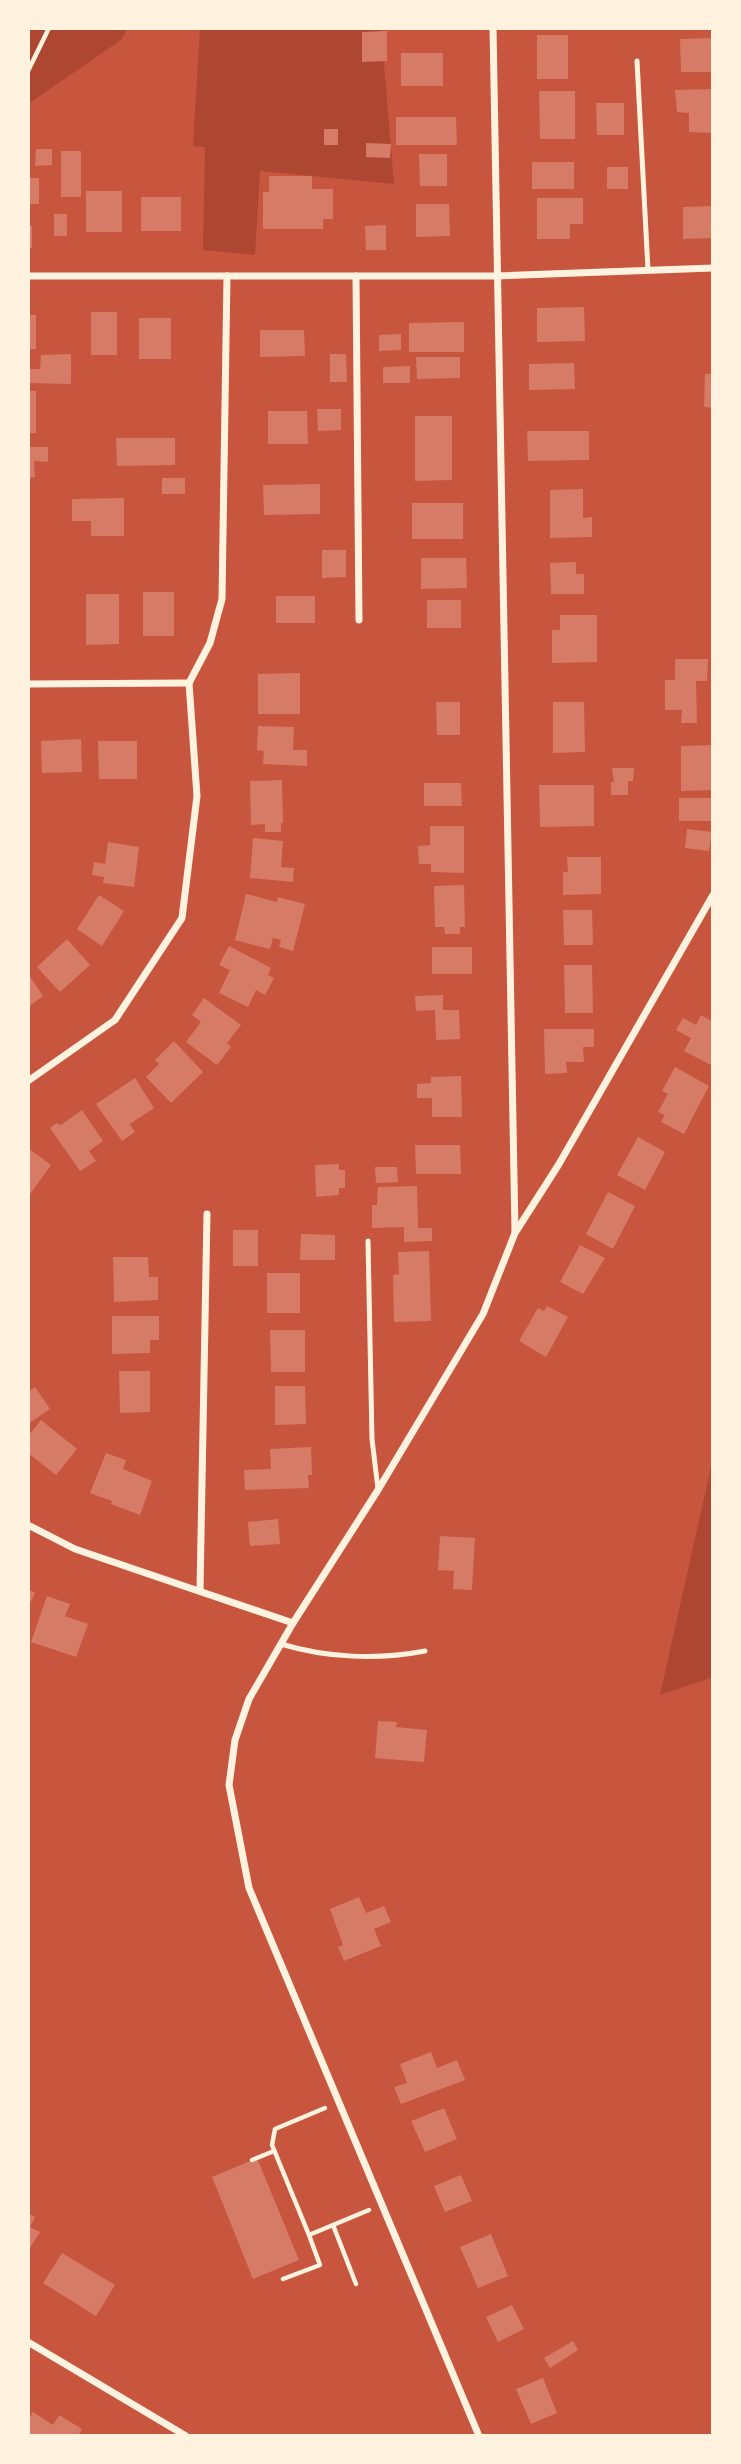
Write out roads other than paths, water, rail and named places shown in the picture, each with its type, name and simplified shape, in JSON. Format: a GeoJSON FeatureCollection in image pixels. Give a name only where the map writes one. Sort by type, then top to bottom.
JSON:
{"type":"FeatureCollection","features":[{"type":"Feature","properties":{"kind":"street"},"geometry":{"type":"LineString","coordinates":[[493,28],[515,1233]]}},
{"type":"Feature","properties":{"kind":"street"},"geometry":{"type":"LineString","coordinates":[[28,276],[497,276],[713,268]]}},
{"type":"Feature","properties":{"kind":"street"},"geometry":{"type":"LineString","coordinates":[[356,275],[359,620]]}},
{"type":"Feature","properties":{"kind":"street"},"geometry":{"type":"LineString","coordinates":[[28,1081],[115,1020],[182,919],[197,796],[189,683],[210,643],[222,599],[227,276]]}},
{"type":"Feature","properties":{"kind":"street"},"geometry":{"type":"LineString","coordinates":[[28,684],[189,683]]}},
{"type":"Feature","properties":{"kind":"street"},"geometry":{"type":"LineString","coordinates":[[479,2436],[249,1888],[229,1785],[235,1740],[250,1699],[281,1644],[379,1490],[482,1314],[515,1233],[559,1164],[713,895]]}},
{"type":"Feature","properties":{"kind":"street"},"geometry":{"type":"LineString","coordinates":[[200,1590],[207,1214]]}},
{"type":"Feature","properties":{"kind":"street"},"geometry":{"type":"LineString","coordinates":[[28,1525],[75,1549],[293,1623]]}},
{"type":"Feature","properties":{"kind":"street"},"geometry":{"type":"LineString","coordinates":[[28,2342],[186,2436]]}},
{"type":"Feature","properties":{"kind":"lane"},"geometry":{"type":"LineString","coordinates":[[637,61],[648,270]]}},
{"type":"Feature","properties":{"kind":"lane"},"geometry":{"type":"LineString","coordinates":[[369,1241],[372,1439],[379,1490]]}},
{"type":"Feature","properties":{"kind":"lane"},"geometry":{"type":"LineString","coordinates":[[281,1644],[311,1653],[351,1655],[395,1657],[425,1651]]}}]}
